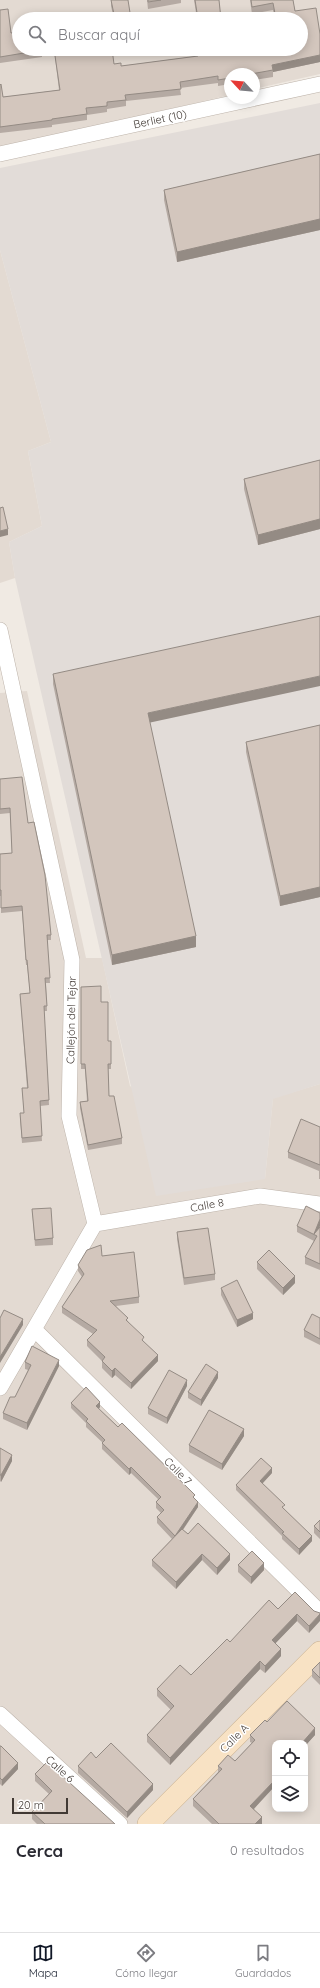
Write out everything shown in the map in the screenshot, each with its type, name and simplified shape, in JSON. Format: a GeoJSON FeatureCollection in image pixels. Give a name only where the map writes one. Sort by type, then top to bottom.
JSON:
{"type":"FeatureCollection","features":[{"type":"Feature","properties":{"kind":"street","name":"Berliet (10)"},"geometry":{"type":"LineString","coordinates":[[0,154],[320,84]]}},
{"type":"Feature","properties":{"kind":"street","name":"Callejón del Tejar"},"geometry":{"type":"LineString","coordinates":[[0,630],[72,960],[69,1116],[95,1224]]}},
{"type":"Feature","properties":{"kind":"street","name":"Calle 8"},"geometry":{"type":"LineString","coordinates":[[95,1224],[260,1196],[320,1204]]}},
{"type":"Feature","properties":{"kind":"street"},"geometry":{"type":"LineString","coordinates":[[0,1388],[35,1330],[95,1224]]}},
{"type":"Feature","properties":{"kind":"street","name":"Calle 7"},"geometry":{"type":"LineString","coordinates":[[35,1330],[320,1612]]}},
{"type":"Feature","properties":{"kind":"street","name":"Calle A"},"geometry":{"type":"LineString","coordinates":[[148,1824],[320,1652]]}},
{"type":"Feature","properties":{"kind":"street","name":"Calle 6"},"geometry":{"type":"LineString","coordinates":[[0,1714],[120,1824]]}},
{"type":"Feature","properties":{"kind":"shaded area"},"geometry":{"type":"Polygon","coordinates":[[[0,0],[320,0],[320,74],[260,88],[260,68],[224,68],[224,96],[0,148],[0,0]]]}},
{"type":"Feature","properties":{"kind":"shaded area"},"geometry":{"type":"Polygon","coordinates":[[[320,103],[320,1084],[273,1099],[265,1179],[156,1196],[15,578],[9,542],[42,526],[28,451],[51,442],[0,250],[0,168],[320,103]]]}},
{"type":"Feature","properties":{"kind":"shaded area"},"geometry":{"type":"Polygon","coordinates":[[[0,250],[51,442],[28,451],[42,526],[9,542],[15,578],[0,583],[0,250]]]}},
{"type":"Feature","properties":{"kind":"shaded area"},"geometry":{"type":"Polygon","coordinates":[[[27,691],[86,958],[102,958],[130,1086],[265,1179],[273,1098],[320,1084],[320,1824],[0,1824],[0,693],[27,691]]]}},
{"type":"Feature","properties":{"kind":"building"},"geometry":{"type":"Polygon","coordinates":[[[111,0],[128,0],[130,12],[114,12],[111,0]]]}},
{"type":"Feature","properties":{"kind":"building"},"geometry":{"type":"Polygon","coordinates":[[[148,0],[161,0],[148,2],[148,0]]]}},
{"type":"Feature","properties":{"kind":"building"},"geometry":{"type":"Polygon","coordinates":[[[195,0],[219,0],[220,12],[197,12],[195,0]]]}},
{"type":"Feature","properties":{"kind":"building"},"geometry":{"type":"Polygon","coordinates":[[[251,0],[293,0],[295,11],[316,8],[320,34],[320,55],[272,65],[273,70],[260,72],[260,68],[224,68],[224,79],[218,80],[218,76],[180,82],[181,89],[125,95],[126,100],[107,102],[107,106],[86,108],[87,114],[0,127],[0,85],[1,84],[3,97],[60,90],[55,56],[113,56],[114,64],[121,63],[121,66],[198,56],[308,56],[308,12],[275,12],[273,3],[252,7],[251,0]]]}},
{"type":"Feature","properties":{"kind":"building"},"geometry":{"type":"Polygon","coordinates":[[[8,9],[12,33],[12,55],[0,57],[0,10],[8,9]]]}},
{"type":"Feature","properties":{"kind":"building"},"geometry":{"type":"Polygon","coordinates":[[[320,154],[320,219],[177,252],[164,190],[320,154]]]}},
{"type":"Feature","properties":{"kind":"building"},"geometry":{"type":"Polygon","coordinates":[[[320,460],[320,519],[258,535],[244,479],[320,460]]]}},
{"type":"Feature","properties":{"kind":"building"},"geometry":{"type":"Polygon","coordinates":[[[3,507],[8,529],[0,531],[0,508],[3,507]]]}},
{"type":"Feature","properties":{"kind":"building"},"geometry":{"type":"Polygon","coordinates":[[[320,616],[320,676],[148,713],[196,936],[112,955],[53,674],[320,616]]]}},
{"type":"Feature","properties":{"kind":"building"},"geometry":{"type":"Polygon","coordinates":[[[320,725],[320,887],[280,896],[246,742],[320,725]]]}},
{"type":"Feature","properties":{"kind":"building"},"geometry":{"type":"Polygon","coordinates":[[[22,777],[28,823],[34,822],[45,875],[51,935],[47,935],[50,978],[45,978],[47,1006],[44,1006],[49,1100],[40,1101],[42,1136],[22,1138],[20,1113],[24,1113],[22,1088],[28,1088],[20,994],[30,993],[22,906],[1,908],[0,854],[12,853],[10,808],[0,809],[0,779],[22,777]]]}},
{"type":"Feature","properties":{"kind":"building"},"geometry":{"type":"Polygon","coordinates":[[[101,986],[101,1002],[108,1002],[108,1041],[111,1041],[111,1064],[108,1064],[109,1096],[114,1096],[122,1138],[88,1145],[80,1102],[88,1101],[85,1064],[81,1064],[81,987],[101,986]]]}},
{"type":"Feature","properties":{"kind":"building"},"geometry":{"type":"Polygon","coordinates":[[[301,1119],[320,1127],[320,1165],[288,1152],[301,1119]]]}},
{"type":"Feature","properties":{"kind":"building"},"geometry":{"type":"Polygon","coordinates":[[[306,1206],[320,1213],[320,1219],[314,1234],[320,1227],[320,1264],[305,1257],[317,1236],[297,1226],[306,1206]]]}},
{"type":"Feature","properties":{"kind":"building"},"geometry":{"type":"Polygon","coordinates":[[[51,1208],[53,1238],[35,1240],[32,1209],[51,1208]]]}},
{"type":"Feature","properties":{"kind":"building"},"geometry":{"type":"Polygon","coordinates":[[[208,1228],[215,1274],[184,1278],[177,1232],[208,1228]]]}},
{"type":"Feature","properties":{"kind":"building"},"geometry":{"type":"Polygon","coordinates":[[[101,1245],[102,1256],[134,1252],[139,1297],[110,1301],[128,1318],[126,1320],[144,1337],[142,1340],[158,1355],[131,1383],[115,1368],[112,1371],[102,1361],[105,1357],[87,1340],[97,1330],[62,1307],[84,1274],[78,1265],[87,1250],[101,1245]]]}},
{"type":"Feature","properties":{"kind":"building"},"geometry":{"type":"Polygon","coordinates":[[[269,1250],[295,1276],[283,1288],[257,1262],[269,1250]]]}},
{"type":"Feature","properties":{"kind":"building"},"geometry":{"type":"Polygon","coordinates":[[[237,1280],[253,1313],[237,1320],[221,1288],[237,1280]]]}},
{"type":"Feature","properties":{"kind":"building"},"geometry":{"type":"Polygon","coordinates":[[[4,1310],[23,1319],[0,1357],[0,1318],[4,1310]]]}},
{"type":"Feature","properties":{"kind":"building"},"geometry":{"type":"Polygon","coordinates":[[[312,1314],[320,1318],[320,1339],[304,1330],[312,1314]]]}},
{"type":"Feature","properties":{"kind":"building"},"geometry":{"type":"Polygon","coordinates":[[[32,1346],[59,1360],[27,1423],[3,1413],[10,1397],[15,1397],[31,1365],[25,1362],[32,1346]]]}},
{"type":"Feature","properties":{"kind":"building"},"geometry":{"type":"Polygon","coordinates":[[[206,1364],[218,1372],[201,1400],[188,1392],[206,1364]]]}},
{"type":"Feature","properties":{"kind":"building"},"geometry":{"type":"Polygon","coordinates":[[[169,1370],[187,1380],[167,1418],[148,1408],[169,1370]]]}},
{"type":"Feature","properties":{"kind":"building"},"geometry":{"type":"Polygon","coordinates":[[[86,1387],[100,1402],[96,1406],[118,1427],[122,1423],[195,1495],[193,1497],[198,1502],[175,1536],[157,1517],[164,1510],[156,1502],[161,1497],[131,1467],[129,1469],[102,1443],[105,1440],[86,1421],[88,1419],[71,1403],[86,1387]]]}},
{"type":"Feature","properties":{"kind":"building"},"geometry":{"type":"Polygon","coordinates":[[[209,1410],[244,1429],[222,1464],[189,1445],[209,1410]]]}},
{"type":"Feature","properties":{"kind":"building"},"geometry":{"type":"Polygon","coordinates":[[[0,1448],[12,1455],[1,1475],[0,1475],[0,1448]]]}},
{"type":"Feature","properties":{"kind":"building"},"geometry":{"type":"Polygon","coordinates":[[[261,1458],[272,1468],[260,1481],[285,1505],[282,1507],[312,1536],[299,1549],[282,1533],[284,1532],[236,1485],[261,1458]]]}},
{"type":"Feature","properties":{"kind":"building"},"geometry":{"type":"Polygon","coordinates":[[[320,1520],[320,1532],[314,1526],[320,1520]]]}},
{"type":"Feature","properties":{"kind":"building"},"geometry":{"type":"Polygon","coordinates":[[[198,1523],[230,1554],[217,1568],[202,1554],[176,1582],[152,1560],[182,1529],[188,1534],[198,1523]]]}},
{"type":"Feature","properties":{"kind":"building"},"geometry":{"type":"Polygon","coordinates":[[[252,1551],[264,1563],[251,1577],[238,1565],[252,1551]]]}},
{"type":"Feature","properties":{"kind":"building"},"geometry":{"type":"Polygon","coordinates":[[[295,1592],[314,1611],[320,1614],[309,1626],[297,1614],[272,1640],[281,1649],[265,1666],[260,1661],[170,1758],[147,1735],[174,1706],[157,1689],[180,1665],[191,1675],[227,1639],[230,1642],[269,1600],[278,1609],[295,1592]]]}},
{"type":"Feature","properties":{"kind":"building"},"geometry":{"type":"Polygon","coordinates":[[[320,1662],[320,1678],[312,1670],[320,1662]]]}},
{"type":"Feature","properties":{"kind":"building"},"geometry":{"type":"Polygon","coordinates":[[[287,1701],[315,1728],[305,1740],[272,1740],[272,1783],[250,1806],[262,1817],[255,1824],[219,1824],[193,1799],[222,1769],[218,1766],[228,1755],[235,1761],[255,1740],[250,1735],[265,1720],[267,1722],[287,1701]]]}},
{"type":"Feature","properties":{"kind":"building"},"geometry":{"type":"Polygon","coordinates":[[[111,1743],[153,1784],[127,1812],[78,1766],[91,1752],[96,1758],[111,1743]]]}},
{"type":"Feature","properties":{"kind":"building"},"geometry":{"type":"Polygon","coordinates":[[[0,1746],[18,1763],[2,1780],[0,1778],[0,1746]]]}},
{"type":"Feature","properties":{"kind":"building"},"geometry":{"type":"Polygon","coordinates":[[[47,1762],[115,1824],[45,1824],[32,1812],[52,1791],[35,1774],[47,1762]]]}}]}
